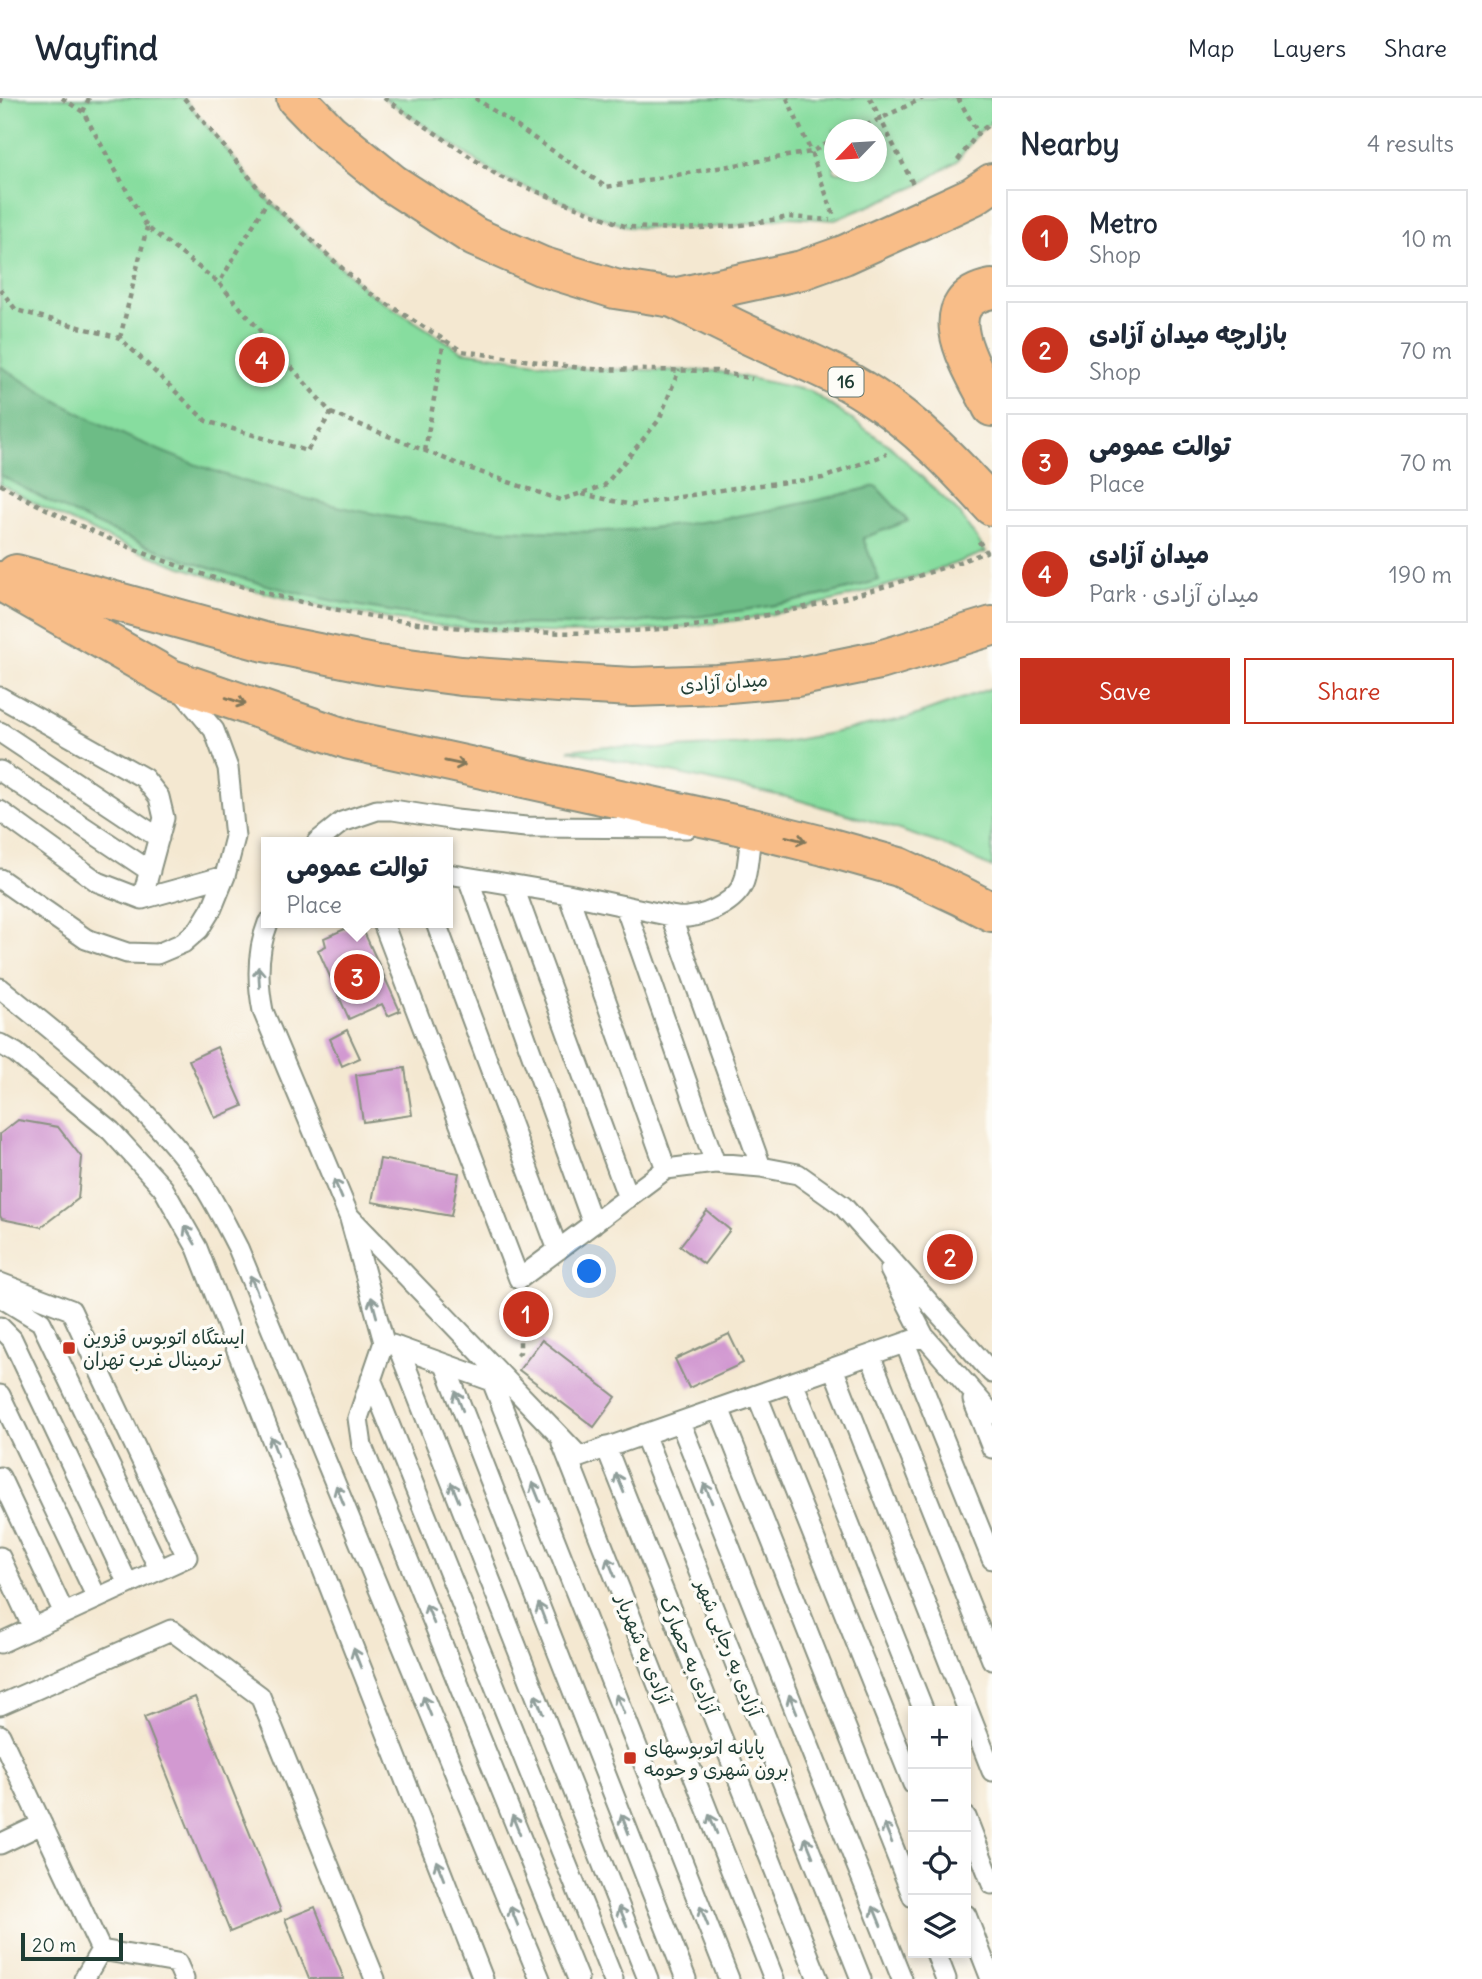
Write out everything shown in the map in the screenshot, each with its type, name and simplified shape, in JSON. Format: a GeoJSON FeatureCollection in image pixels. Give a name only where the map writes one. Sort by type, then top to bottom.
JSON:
{"type":"FeatureCollection","features":[{"type":"Feature","properties":{"kind":"highway"},"geometry":{"type":"LineString","coordinates":[[296,98],[329,132],[393,184],[475,237],[541,266],[615,289],[673,298],[802,270],[844,256],[962,201],[992,183]]}},
{"type":"Feature","properties":{"kind":"highway"},"geometry":{"type":"LineString","coordinates":[[992,289],[970,297],[958,311],[958,331],[967,358],[992,407]]}},
{"type":"Feature","properties":{"kind":"highway","name":"16"},"geometry":{"type":"LineString","coordinates":[[673,298],[813,364],[898,414],[952,462],[982,519]]}},
{"type":"Feature","properties":{"kind":"highway","name":"میدان آزادی"},"geometry":{"type":"LineString","coordinates":[[0,570],[264,642],[378,665],[461,676],[559,684],[633,687],[718,684],[797,677],[880,660],[992,626]]}},
{"type":"Feature","properties":{"kind":"highway"},"geometry":{"type":"LineString","coordinates":[[0,582],[171,680],[350,740],[752,828],[899,867],[992,912]]}},
{"type":"Feature","properties":{"kind":"lane"},"geometry":{"type":"LineString","coordinates":[[0,879],[86,939],[127,953],[157,954],[183,943],[199,929],[212,908],[225,876],[235,836],[228,768],[214,730],[171,680]]}},
{"type":"Feature","properties":{"kind":"lane"},"geometry":{"type":"LineString","coordinates":[[0,697],[144,778],[159,797],[164,818],[142,899]]}},
{"type":"Feature","properties":{"kind":"lane"},"geometry":{"type":"LineString","coordinates":[[0,732],[159,838]]}},
{"type":"Feature","properties":{"kind":"lane"},"geometry":{"type":"LineString","coordinates":[[0,771],[150,871]]}},
{"type":"Feature","properties":{"kind":"lane"},"geometry":{"type":"LineString","coordinates":[[322,837],[342,822],[377,810],[526,827],[752,828],[745,881],[740,889],[715,909],[687,918],[453,875]]}},
{"type":"Feature","properties":{"kind":"lane"},"geometry":{"type":"LineString","coordinates":[[0,811],[97,882],[142,899],[225,876]]}},
{"type":"Feature","properties":{"kind":"lane"},"geometry":{"type":"LineString","coordinates":[[468,878],[593,1224]]}},
{"type":"Feature","properties":{"kind":"lane"},"geometry":{"type":"LineString","coordinates":[[513,885],[628,1198]]}},
{"type":"Feature","properties":{"kind":"lane"},"geometry":{"type":"LineString","coordinates":[[568,894],[666,1169]]}},
{"type":"Feature","properties":{"kind":"lane"},"geometry":{"type":"LineString","coordinates":[[625,906],[715,1163]]}},
{"type":"Feature","properties":{"kind":"lane"},"geometry":{"type":"LineString","coordinates":[[671,916],[761,1167]]}},
{"type":"Feature","properties":{"kind":"lane"},"geometry":{"type":"LineString","coordinates":[[266,928],[258,965],[263,1011],[349,1216],[391,1345],[648,1979]]}},
{"type":"Feature","properties":{"kind":"lane"},"geometry":{"type":"LineString","coordinates":[[385,928],[519,1279],[666,1169],[715,1163],[798,1174],[843,1206],[992,1373]]}},
{"type":"Feature","properties":{"kind":"lane"},"geometry":{"type":"LineString","coordinates":[[438,928],[558,1250]]}},
{"type":"Feature","properties":{"kind":"lane"},"geometry":{"type":"LineString","coordinates":[[0,988],[75,1049],[141,1110],[191,1167],[211,1196],[239,1248],[540,1979]]}},
{"type":"Feature","properties":{"kind":"lane"},"geometry":{"type":"LineString","coordinates":[[0,1044],[16,1053],[111,1131],[163,1188],[197,1248],[482,1979]]}},
{"type":"Feature","properties":{"kind":"lane"},"geometry":{"type":"LineString","coordinates":[[349,1216],[494,1376],[580,1457],[924,1336]]}},
{"type":"Feature","properties":{"kind":"lane"},"geometry":{"type":"LineString","coordinates":[[876,1243],[924,1336],[992,1414]]}},
{"type":"Feature","properties":{"kind":"lane"},"geometry":{"type":"LineString","coordinates":[[0,1283],[71,1310],[187,1557],[0,1642]]}},
{"type":"Feature","properties":{"kind":"lane"},"geometry":{"type":"LineString","coordinates":[[0,1297],[41,1322],[159,1569]]}},
{"type":"Feature","properties":{"kind":"lane"},"geometry":{"type":"LineString","coordinates":[[0,1326],[12,1339],[128,1584]]}},
{"type":"Feature","properties":{"kind":"lane"},"geometry":{"type":"LineString","coordinates":[[905,1343],[992,1559]]}},
{"type":"Feature","properties":{"kind":"lane"},"geometry":{"type":"LineString","coordinates":[[391,1345],[445,1365],[494,1376]]}},
{"type":"Feature","properties":{"kind":"lane"},"geometry":{"type":"LineString","coordinates":[[391,1345],[371,1379],[358,1418],[362,1446],[578,1979]]}},
{"type":"Feature","properties":{"kind":"lane"},"geometry":{"type":"LineString","coordinates":[[870,1355],[992,1660]]}},
{"type":"Feature","properties":{"kind":"lane"},"geometry":{"type":"LineString","coordinates":[[445,1365],[686,1979]]}},
{"type":"Feature","properties":{"kind":"lane"},"geometry":{"type":"LineString","coordinates":[[833,1368],[992,1771]]}},
{"type":"Feature","properties":{"kind":"lane"},"geometry":{"type":"LineString","coordinates":[[494,1376],[729,1979]]}},
{"type":"Feature","properties":{"kind":"lane"},"geometry":{"type":"LineString","coordinates":[[371,1379],[613,1979]]}},
{"type":"Feature","properties":{"kind":"lane"},"geometry":{"type":"LineString","coordinates":[[793,1382],[922,1706]]}},
{"type":"Feature","properties":{"kind":"lane"},"geometry":{"type":"LineString","coordinates":[[967,1385],[992,1448]]}},
{"type":"Feature","properties":{"kind":"lane"},"geometry":{"type":"LineString","coordinates":[[0,1395],[97,1598]]}},
{"type":"Feature","properties":{"kind":"lane"},"geometry":{"type":"LineString","coordinates":[[757,1395],[908,1772]]}},
{"type":"Feature","properties":{"kind":"lane"},"geometry":{"type":"LineString","coordinates":[[719,1408],[912,1895]]}},
{"type":"Feature","properties":{"kind":"lane"},"geometry":{"type":"LineString","coordinates":[[680,1422],[902,1979]]}},
{"type":"Feature","properties":{"kind":"lane","name":"آزادی به رجایی شهر"},"geometry":{"type":"LineString","coordinates":[[644,1434],[861,1979]]}},
{"type":"Feature","properties":{"kind":"lane","name":"آزادی به شهریار"},"geometry":{"type":"LineString","coordinates":[[559,1435],[774,1979]]}},
{"type":"Feature","properties":{"kind":"lane","name":"آزادی به حصارک"},"geometry":{"type":"LineString","coordinates":[[606,1447],[818,1979]]}},
{"type":"Feature","properties":{"kind":"lane"},"geometry":{"type":"LineString","coordinates":[[0,1477],[64,1613]]}},
{"type":"Feature","properties":{"kind":"lane"},"geometry":{"type":"LineString","coordinates":[[0,1557],[33,1628]]}},
{"type":"Feature","properties":{"kind":"lane"},"geometry":{"type":"LineString","coordinates":[[0,1705],[171,1630],[261,1696],[375,1979]]}},
{"type":"Feature","properties":{"kind":"lane"},"geometry":{"type":"LineString","coordinates":[[0,1735],[101,1951]]}},
{"type":"Feature","properties":{"kind":"lane"},"geometry":{"type":"LineString","coordinates":[[0,1844],[42,1824]]}},
{"type":"Feature","properties":{"kind":"lane"},"geometry":{"type":"LineString","coordinates":[[971,1830],[992,1884]]}},
{"type":"Feature","properties":{"kind":"lane"},"geometry":{"type":"LineString","coordinates":[[971,1927],[992,1979]]}},
{"type":"Feature","properties":{"kind":"lane"},"geometry":{"type":"LineString","coordinates":[[84,1979],[101,1951]]}},
{"type":"Feature","properties":{"kind":"lane"},"geometry":{"type":"LineString","coordinates":[[101,1951],[177,1963],[184,1979]]}},
{"type":"Feature","properties":{"kind":"lane"},"geometry":{"type":"LineString","coordinates":[[938,1958],[946,1979]]}},
{"type":"Feature","properties":{"kind":"path"},"geometry":{"type":"LineString","coordinates":[[62,98],[83,112],[147,227],[219,283],[331,413],[463,466],[560,500],[604,486],[659,420],[679,370]]}},
{"type":"Feature","properties":{"kind":"path"},"geometry":{"type":"LineString","coordinates":[[83,112],[89,98]]}},
{"type":"Feature","properties":{"kind":"path"},"geometry":{"type":"LineString","coordinates":[[184,98],[268,200],[368,292],[462,351],[587,369],[716,371],[756,380]]}},
{"type":"Feature","properties":{"kind":"path"},"geometry":{"type":"LineString","coordinates":[[383,98],[500,177],[628,227],[682,229],[789,217],[835,220],[811,152],[787,98]]}},
{"type":"Feature","properties":{"kind":"path"},"geometry":{"type":"LineString","coordinates":[[475,98],[606,187],[811,152],[824,146]]}},
{"type":"Feature","properties":{"kind":"path"},"geometry":{"type":"LineString","coordinates":[[870,98],[915,187]]}},
{"type":"Feature","properties":{"kind":"path"},"geometry":{"type":"LineString","coordinates":[[880,118],[923,98]]}},
{"type":"Feature","properties":{"kind":"path"},"geometry":{"type":"LineString","coordinates":[[958,98],[978,133]]}},
{"type":"Feature","properties":{"kind":"path"},"geometry":{"type":"LineString","coordinates":[[219,283],[268,200]]}},
{"type":"Feature","properties":{"kind":"path"},"geometry":{"type":"LineString","coordinates":[[120,338],[147,227]]}},
{"type":"Feature","properties":{"kind":"path"},"geometry":{"type":"LineString","coordinates":[[0,289],[16,310],[120,338],[206,421],[307,451],[331,413]]}},
{"type":"Feature","properties":{"kind":"path"},"geometry":{"type":"LineString","coordinates":[[425,451],[444,340]]}},
{"type":"Feature","properties":{"kind":"path"},"geometry":{"type":"LineString","coordinates":[[580,494],[632,505],[734,488],[823,478],[895,451]]}},
{"type":"Feature","properties":{"kind":"path"},"geometry":{"type":"LineString","coordinates":[[0,484],[97,533],[169,563],[244,587],[320,607],[397,620],[475,630],[553,633],[632,631],[710,624],[864,593],[986,552],[982,519]]}},
{"type":"Feature","properties":{"kind":"path"},"geometry":{"type":"LineString","coordinates":[[519,1279],[520,1352]]}},
{"type":"Feature","properties":{"kind":"green space"},"geometry":{"type":"Polygon","coordinates":[[[0,98],[184,98],[268,200],[368,292],[462,351],[587,369],[716,371],[810,391],[890,446],[959,513],[986,552],[919,576],[850,596],[745,619],[618,632],[526,632],[435,625],[344,611],[254,590],[167,562],[82,526],[0,484],[0,98]]]}},
{"type":"Feature","properties":{"kind":"green space"},"geometry":{"type":"Polygon","coordinates":[[[384,98],[992,98],[992,122],[978,133],[957,161],[915,187],[835,220],[789,217],[735,226],[682,229],[627,227],[500,177],[384,98]]]}},
{"type":"Feature","properties":{"kind":"green space"},"geometry":{"type":"Polygon","coordinates":[[[0,366],[69,407],[143,443],[220,473],[300,497],[381,515],[463,526],[545,532],[626,530],[752,514],[876,486],[908,521],[863,538],[879,580],[813,598],[745,610],[649,622],[553,625],[456,619],[361,606],[267,585],[175,556],[86,519],[0,475],[0,366]]]}},
{"type":"Feature","properties":{"kind":"green space"},"geometry":{"type":"Polygon","coordinates":[[[992,688],[992,868],[944,845],[791,798],[568,750],[608,746],[658,749],[785,742],[908,718],[992,688]]]}},
{"type":"Feature","properties":{"kind":"building"},"geometry":{"type":"Polygon","coordinates":[[[347,928],[362,928],[400,1011],[388,1016],[382,1004],[349,1019],[318,950],[326,946],[324,938],[347,928]]]}},
{"type":"Feature","properties":{"kind":"building"},"geometry":{"type":"Polygon","coordinates":[[[347,1030],[360,1058],[342,1066],[330,1039],[347,1030]]]}},
{"type":"Feature","properties":{"kind":"building"},"geometry":{"type":"Polygon","coordinates":[[[217,1047],[243,1106],[215,1118],[189,1060],[217,1047]]]}},
{"type":"Feature","properties":{"kind":"building"},"geometry":{"type":"Polygon","coordinates":[[[405,1068],[412,1115],[363,1122],[356,1075],[405,1068]]]}},
{"type":"Feature","properties":{"kind":"building"},"geometry":{"type":"Polygon","coordinates":[[[18,1120],[58,1127],[82,1158],[78,1199],[41,1227],[2,1219],[0,1216],[0,1134],[18,1120]]]}},
{"type":"Feature","properties":{"kind":"building"},"geometry":{"type":"Polygon","coordinates":[[[380,1159],[459,1173],[451,1216],[372,1202],[380,1159]]]}},
{"type":"Feature","properties":{"kind":"building"},"geometry":{"type":"Polygon","coordinates":[[[707,1211],[730,1230],[704,1264],[680,1246],[707,1211]]]}},
{"type":"Feature","properties":{"kind":"building"},"geometry":{"type":"Polygon","coordinates":[[[729,1334],[743,1363],[689,1388],[675,1359],[729,1334]]]}},
{"type":"Feature","properties":{"kind":"building"},"geometry":{"type":"Polygon","coordinates":[[[542,1340],[616,1397],[594,1427],[519,1370],[542,1340]]]}},
{"type":"Feature","properties":{"kind":"building"},"geometry":{"type":"Polygon","coordinates":[[[195,1697],[281,1911],[230,1932],[144,1717],[195,1697]]]}},
{"type":"Feature","properties":{"kind":"building"},"geometry":{"type":"Polygon","coordinates":[[[315,1907],[344,1979],[309,1979],[285,1919],[315,1907]]]}},
{"type":"Feature","properties":{"kind":"place","name":"میدان آزادی"},"geometry":{"type":"Point","coordinates":[262,360]}},
{"type":"Feature","properties":{"kind":"place","name":"توالت عمومی"},"geometry":{"type":"Point","coordinates":[357,977]}},
{"type":"Feature","properties":{"kind":"place","name":"بازارچه میدان آزادی"},"geometry":{"type":"Point","coordinates":[950,1257]}},
{"type":"Feature","properties":{"kind":"place","name":"Metro"},"geometry":{"type":"Point","coordinates":[526,1314]}},
{"type":"Feature","properties":{"kind":"place","name":"ایستگاه اتوبوس قزوین ترمینال غرب تهران"},"geometry":{"type":"Point","coordinates":[69,1348]}},
{"type":"Feature","properties":{"kind":"place","name":"پایانه اتوبوسهای برون شهری و حومه"},"geometry":{"type":"Point","coordinates":[630,1758]}}]}
